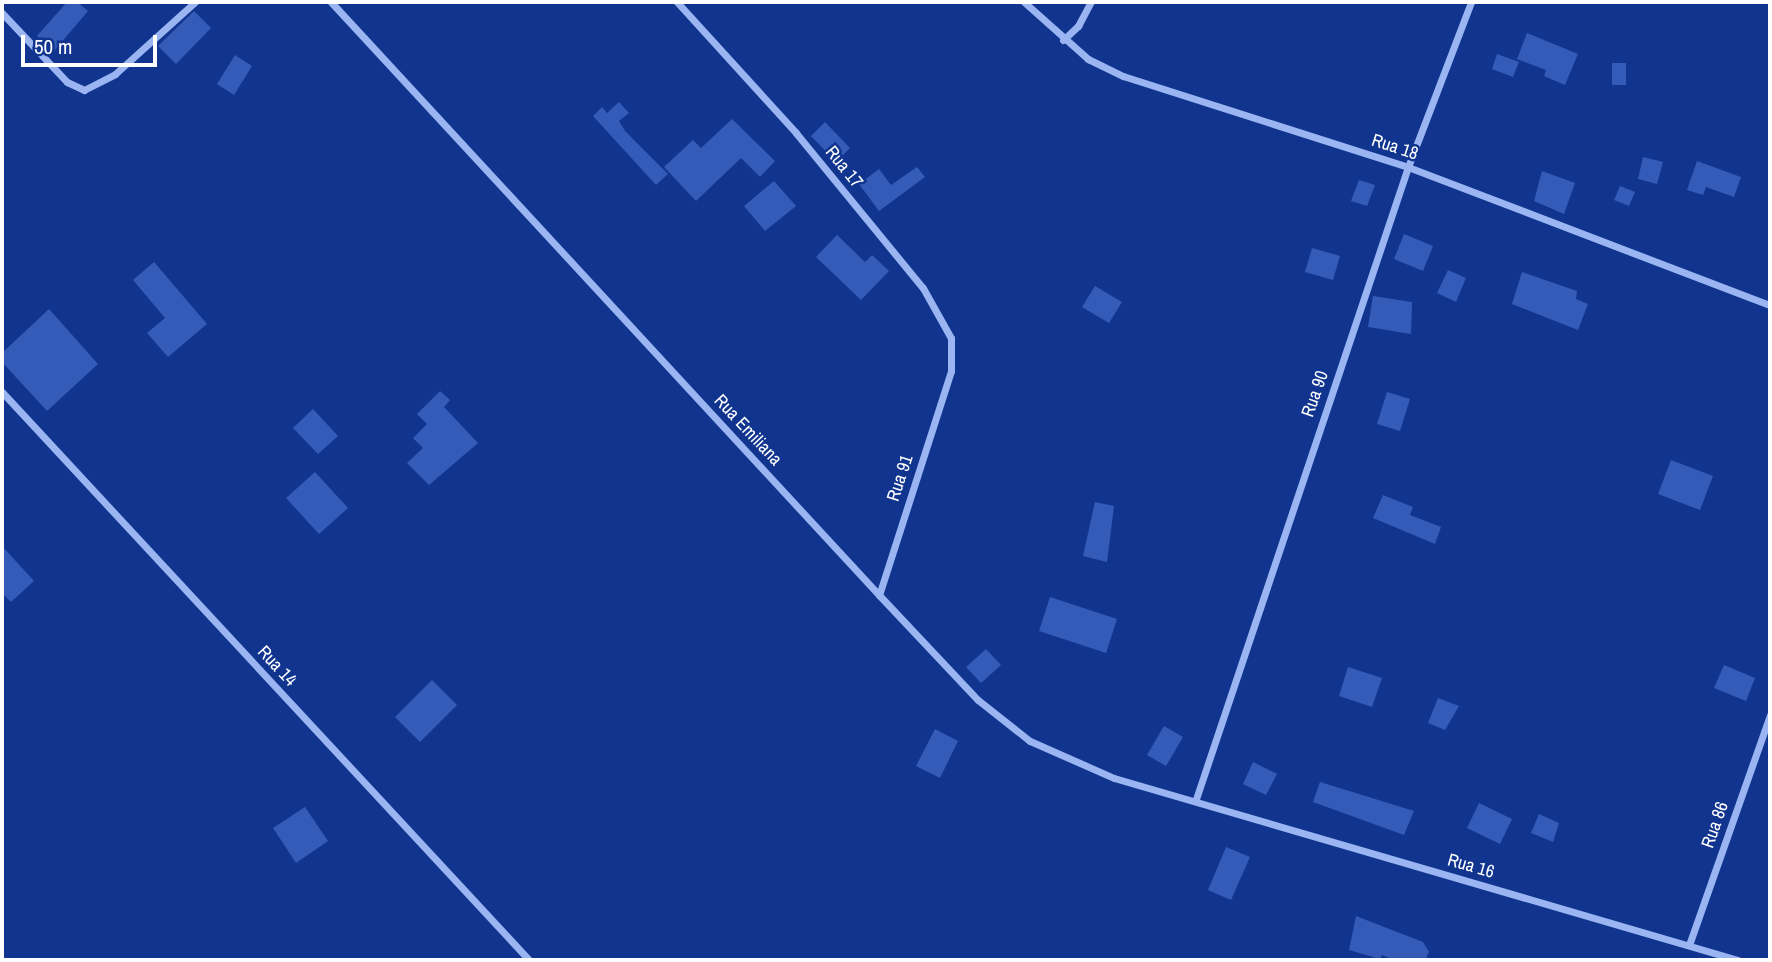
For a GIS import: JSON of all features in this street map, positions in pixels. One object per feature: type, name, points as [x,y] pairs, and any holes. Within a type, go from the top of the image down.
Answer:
[{"type":"street","points":[[2,13],[66,82],[84,90],[99,86],[195,2]]},
{"type":"street","name":"Rua Emiliana","points":[[331,2],[978,700],[1030,741],[1114,778],[1196,799]]},
{"type":"street","name":"Rua 17","points":[[677,2],[796,133],[923,288],[951,338],[951,371]]},
{"type":"street","name":"Rua 18","points":[[1024,2],[1088,60],[1123,76],[1408,167],[1770,305]]},
{"type":"street","points":[[1063,40],[1077,26],[1091,2]]},
{"type":"street","name":"Rua 90","points":[[1196,799],[1408,167],[1471,2]]},
{"type":"street","name":"Rua 91","points":[[879,595],[951,371]]},
{"type":"street","name":"Rua 14","points":[[2,392],[529,960]]},
{"type":"street","name":"Rua 86","points":[[1689,945],[1770,715]]},
{"type":"street","name":"Rua 16","points":[[1196,799],[1738,960]]},
{"type":"building","points":[[67,2],[77,2],[88,11],[54,51],[37,36]]},
{"type":"building","points":[[194,11],[211,28],[176,64],[158,46]]},
{"type":"building","points":[[1527,33],[1578,54],[1565,85],[1544,76],[1546,70],[1517,59]]},
{"type":"building","points":[[1497,54],[1519,62],[1513,77],[1492,69]]},
{"type":"building","points":[[235,55],[252,66],[234,95],[217,84]]},
{"type":"building","points":[[1612,63],[1626,63],[1626,85],[1612,85]]},
{"type":"building","points":[[619,102],[629,113],[619,121],[625,131],[668,174],[656,185],[593,116],[602,107],[607,113]]},
{"type":"building","points":[[732,119],[775,161],[760,177],[741,158],[696,201],[664,167],[693,140],[701,148]]},
{"type":"building","points":[[825,122],[850,148],[836,162],[811,136]]},
{"type":"building","points":[[1643,157],[1663,162],[1657,184],[1638,179]]},
{"type":"building","points":[[1697,161],[1741,177],[1734,197],[1706,187],[1703,195],[1687,190]]},
{"type":"building","points":[[917,167],[925,177],[879,211],[859,184],[879,169],[891,185]]},
{"type":"building","points":[[1542,171],[1575,183],[1564,214],[1534,201]]},
{"type":"building","points":[[1359,180],[1375,185],[1367,206],[1351,201]]},
{"type":"building","points":[[774,181],[796,206],[765,231],[744,206]]},
{"type":"building","points":[[1620,186],[1635,192],[1629,206],[1614,200]]},
{"type":"building","points":[[1404,234],[1433,246],[1423,271],[1394,259]]},
{"type":"building","points":[[837,235],[865,262],[872,255],[889,271],[861,300],[816,257]]},
{"type":"building","points":[[1312,248],[1340,256],[1333,280],[1305,272]]},
{"type":"building","points":[[154,262],[207,324],[168,357],[147,333],[165,318],[133,280]]},
{"type":"building","points":[[1448,270],[1466,278],[1456,302],[1437,293]]},
{"type":"building","points":[[1522,272],[1577,291],[1576,299],[1588,304],[1578,330],[1512,304]]},
{"type":"building","points":[[1095,286],[1122,302],[1109,323],[1082,307]]},
{"type":"building","points":[[1373,296],[1412,302],[1411,334],[1368,327]]},
{"type":"building","points":[[49,309],[98,364],[47,411],[2,362],[2,353]]},
{"type":"building","points":[[440,391],[450,400],[444,407],[478,443],[429,485],[407,463],[423,448],[413,438],[427,424],[417,414]]},
{"type":"building","points":[[1387,392],[1410,399],[1400,431],[1377,424]]},
{"type":"building","points":[[313,409],[338,436],[318,454],[293,428]]},
{"type":"building","points":[[1671,460],[1713,476],[1700,510],[1658,494]]},
{"type":"building","points":[[315,472],[348,508],[319,534],[286,498]]},
{"type":"building","points":[[1383,495],[1413,507],[1410,515],[1441,527],[1435,544],[1373,518]]},
{"type":"building","points":[[1095,502],[1114,506],[1107,562],[1083,556]]},
{"type":"building","points":[[2,546],[34,581],[11,602],[2,593]]},
{"type":"building","points":[[1050,597],[1117,619],[1106,653],[1039,631]]},
{"type":"building","points":[[986,649],[1001,665],[981,683],[966,667]]},
{"type":"building","points":[[1724,665],[1755,678],[1746,701],[1714,688]]},
{"type":"building","points":[[1348,667],[1382,678],[1372,707],[1339,696]]},
{"type":"building","points":[[432,680],[457,705],[420,742],[395,717]]},
{"type":"building","points":[[1438,698],[1459,706],[1445,730],[1428,723]]},
{"type":"building","points":[[1164,726],[1183,737],[1166,766],[1147,755]]},
{"type":"building","points":[[935,729],[958,741],[940,778],[916,766]]},
{"type":"building","points":[[1253,762],[1277,774],[1266,795],[1243,784]]},
{"type":"building","points":[[1320,782],[1414,811],[1404,835],[1313,802]]},
{"type":"building","points":[[1479,803],[1512,819],[1500,844],[1467,828]]},
{"type":"building","points":[[305,807],[328,841],[296,863],[273,828]]},
{"type":"building","points":[[1539,814],[1559,823],[1553,842],[1531,833]]},
{"type":"building","points":[[1226,847],[1250,857],[1231,900],[1208,890]]},
{"type":"building","points":[[1356,916],[1423,942],[1429,952],[1425,960],[1395,960],[1382,955],[1380,959],[1349,950]]}]
